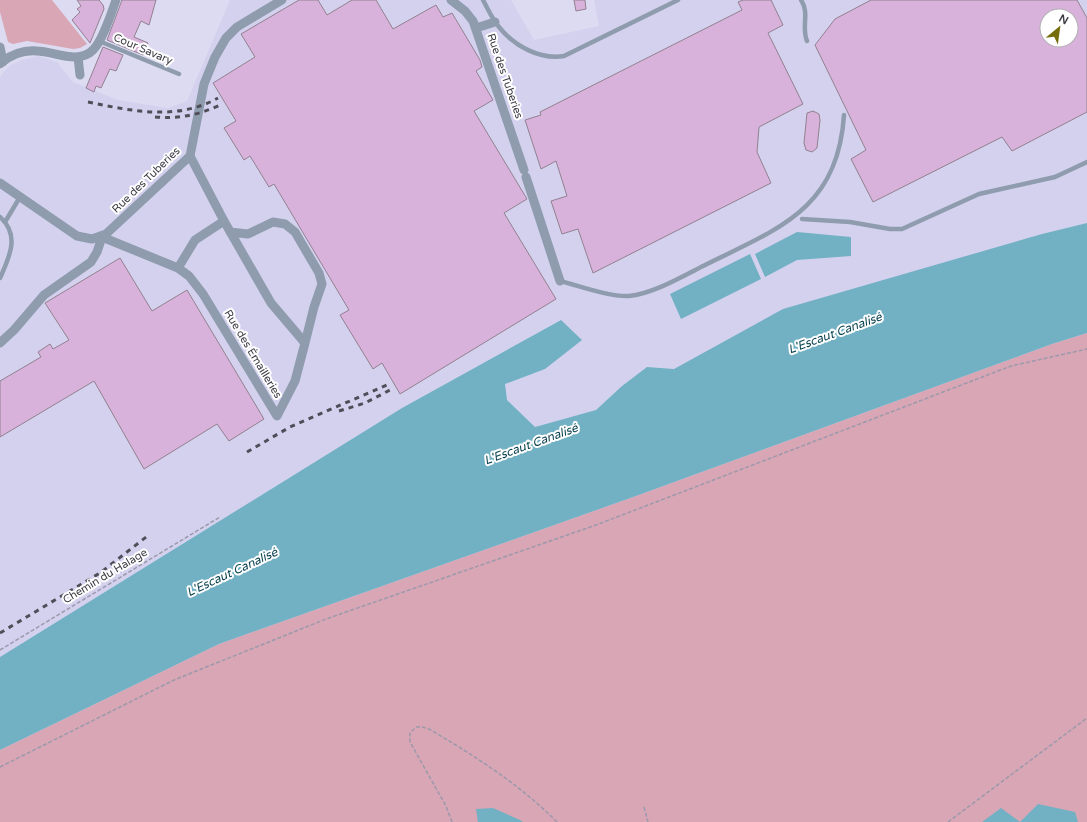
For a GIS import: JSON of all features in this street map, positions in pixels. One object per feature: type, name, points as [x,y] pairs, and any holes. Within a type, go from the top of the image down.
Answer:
[{"type":"street","name":"Rue des Tuberies","points":[[102,237],[190,156],[204,84],[220,47],[234,29],[282,0]]},
{"type":"street","name":"Rue des Tuberies","points":[[450,0],[468,14],[476,28],[560,281]]},
{"type":"street","points":[[0,47],[2,63],[19,53],[33,51],[78,57],[89,54],[99,40],[113,2]]},
{"type":"street","points":[[476,28],[495,22]]},
{"type":"street","points":[[78,57],[80,75]]},
{"type":"street","points":[[190,156],[230,232],[271,303],[305,343]]},
{"type":"street","name":"Rue des Émailleries","points":[[0,183],[77,236],[87,239],[102,237],[178,268],[189,276],[203,294],[277,416],[293,388],[305,343]]},
{"type":"street","points":[[178,268],[195,240],[224,221]]},
{"type":"street","points":[[230,232],[245,234],[273,222],[285,224],[295,232],[319,273],[322,284],[314,307],[305,343]]},
{"type":"street","points":[[0,343],[14,330],[44,295],[91,262],[97,252],[102,237]]},
{"type":"lane","points":[[483,0],[495,22],[504,33],[523,47],[546,55],[560,56],[678,0]]},
{"type":"lane","points":[[801,0],[806,11],[804,33],[807,41]]},
{"type":"lane","name":"Cour Savary","points":[[99,40],[179,74]]},
{"type":"lane","points":[[560,281],[620,295],[639,294],[690,273],[772,232],[800,213],[812,202],[824,185],[840,151],[844,116]]},
{"type":"lane","points":[[802,219],[850,222],[890,229],[902,229],[979,194],[1055,177],[1087,162]]},
{"type":"lane","points":[[5,222],[20,197]]},
{"type":"lane","points":[[0,217],[5,222],[12,234],[12,243],[0,278]]},
{"type":"path","points":[[0,767],[174,680],[318,622],[466,569],[535,547],[1011,366],[1087,349]]},
{"type":"path","name":"Chemin du Halage","points":[[0,650],[220,517]]},
{"type":"path","points":[[948,822],[1087,718]]},
{"type":"path","points":[[452,822],[446,806],[410,742],[410,733],[416,727],[429,729],[498,772],[534,800],[557,822]]},
{"type":"path","points":[[644,807],[648,822]]},
{"type":"shaded area","points":[[0,0],[52,0],[87,44],[80,48],[73,49],[27,41],[13,44],[8,42],[0,12]]},
{"type":"shaded area","points":[[230,0],[511,0],[534,40],[599,26],[594,0],[1087,0],[1087,223],[1042,234],[695,358],[674,369],[647,367],[622,386],[596,410],[535,427],[507,400],[505,384],[545,369],[560,320],[402,408],[0,657],[0,77],[9,66],[21,60],[38,56],[57,62],[73,82],[118,100],[168,108],[187,101]]},
{"type":"shaded area","points":[[1087,333],[1087,822],[0,822],[0,750],[219,644],[636,496],[1052,344]]},
{"type":"water","name":"L'Escaut Canalisé","points":[[1087,223],[1087,333],[1052,344],[636,496],[219,644],[0,750],[0,657],[402,408],[561,320],[582,340],[545,369],[505,384],[507,400],[535,427],[596,410],[622,386],[647,367],[674,369],[783,309],[1042,234]]},
{"type":"water","points":[[797,232],[851,237],[851,256],[797,260],[765,277],[755,254]]},
{"type":"water","points":[[750,254],[761,279],[681,319],[670,294]]},
{"type":"water","points":[[1038,804],[1075,812],[1078,822],[1020,822]]},
{"type":"water","points":[[493,808],[523,822],[478,822],[476,809]]},
{"type":"water","points":[[1001,808],[1020,822],[982,822]]},
{"type":"building","points":[[77,0],[99,0],[103,5],[104,9],[90,43],[72,20],[80,12],[77,9],[81,6]]},
{"type":"building","points":[[122,0],[156,0],[149,25],[141,21],[134,37],[148,43],[143,55],[107,40]]},
{"type":"building","points":[[299,0],[318,0],[327,15],[352,0],[376,0],[393,29],[436,5],[443,17],[452,13],[480,60],[482,67],[476,71],[493,100],[474,111],[527,199],[504,213],[556,299],[400,394],[382,363],[373,369],[340,315],[349,310],[274,184],[269,187],[250,156],[244,160],[224,128],[236,121],[213,83],[255,57],[241,34]]},
{"type":"building","points":[[574,0],[585,0],[586,9],[576,11]]},
{"type":"building","points":[[743,0],[771,0],[783,25],[768,33],[803,104],[759,127],[757,152],[771,183],[593,273],[578,229],[562,234],[551,201],[567,196],[556,161],[541,169],[525,120],[541,115],[540,112],[742,10],[738,2]]},
{"type":"building","points":[[871,0],[1077,0],[1087,18],[1087,112],[1012,151],[1002,137],[873,202],[851,159],[866,150],[815,45],[835,19]]},
{"type":"building","points":[[103,47],[123,55],[116,71],[110,69],[101,88],[96,86],[94,92],[86,88]]},
{"type":"building","points":[[813,111],[819,114],[820,120],[817,148],[812,152],[806,150],[804,143],[807,113]]},
{"type":"building","points":[[120,258],[152,311],[187,290],[264,419],[229,441],[217,424],[144,469],[94,381],[0,437],[0,381],[41,357],[38,352],[50,344],[53,349],[69,340],[45,303]]},
{"type":"railway","points":[[88,102],[138,111],[170,112],[187,110],[218,98]]},
{"type":"railway","points":[[155,117],[188,116],[220,105]]},
{"type":"railway","points":[[247,452],[290,427],[389,384]]},
{"type":"railway","points":[[339,411],[365,403],[392,389]]},
{"type":"railway","points":[[0,633],[100,573],[150,534]]}]
